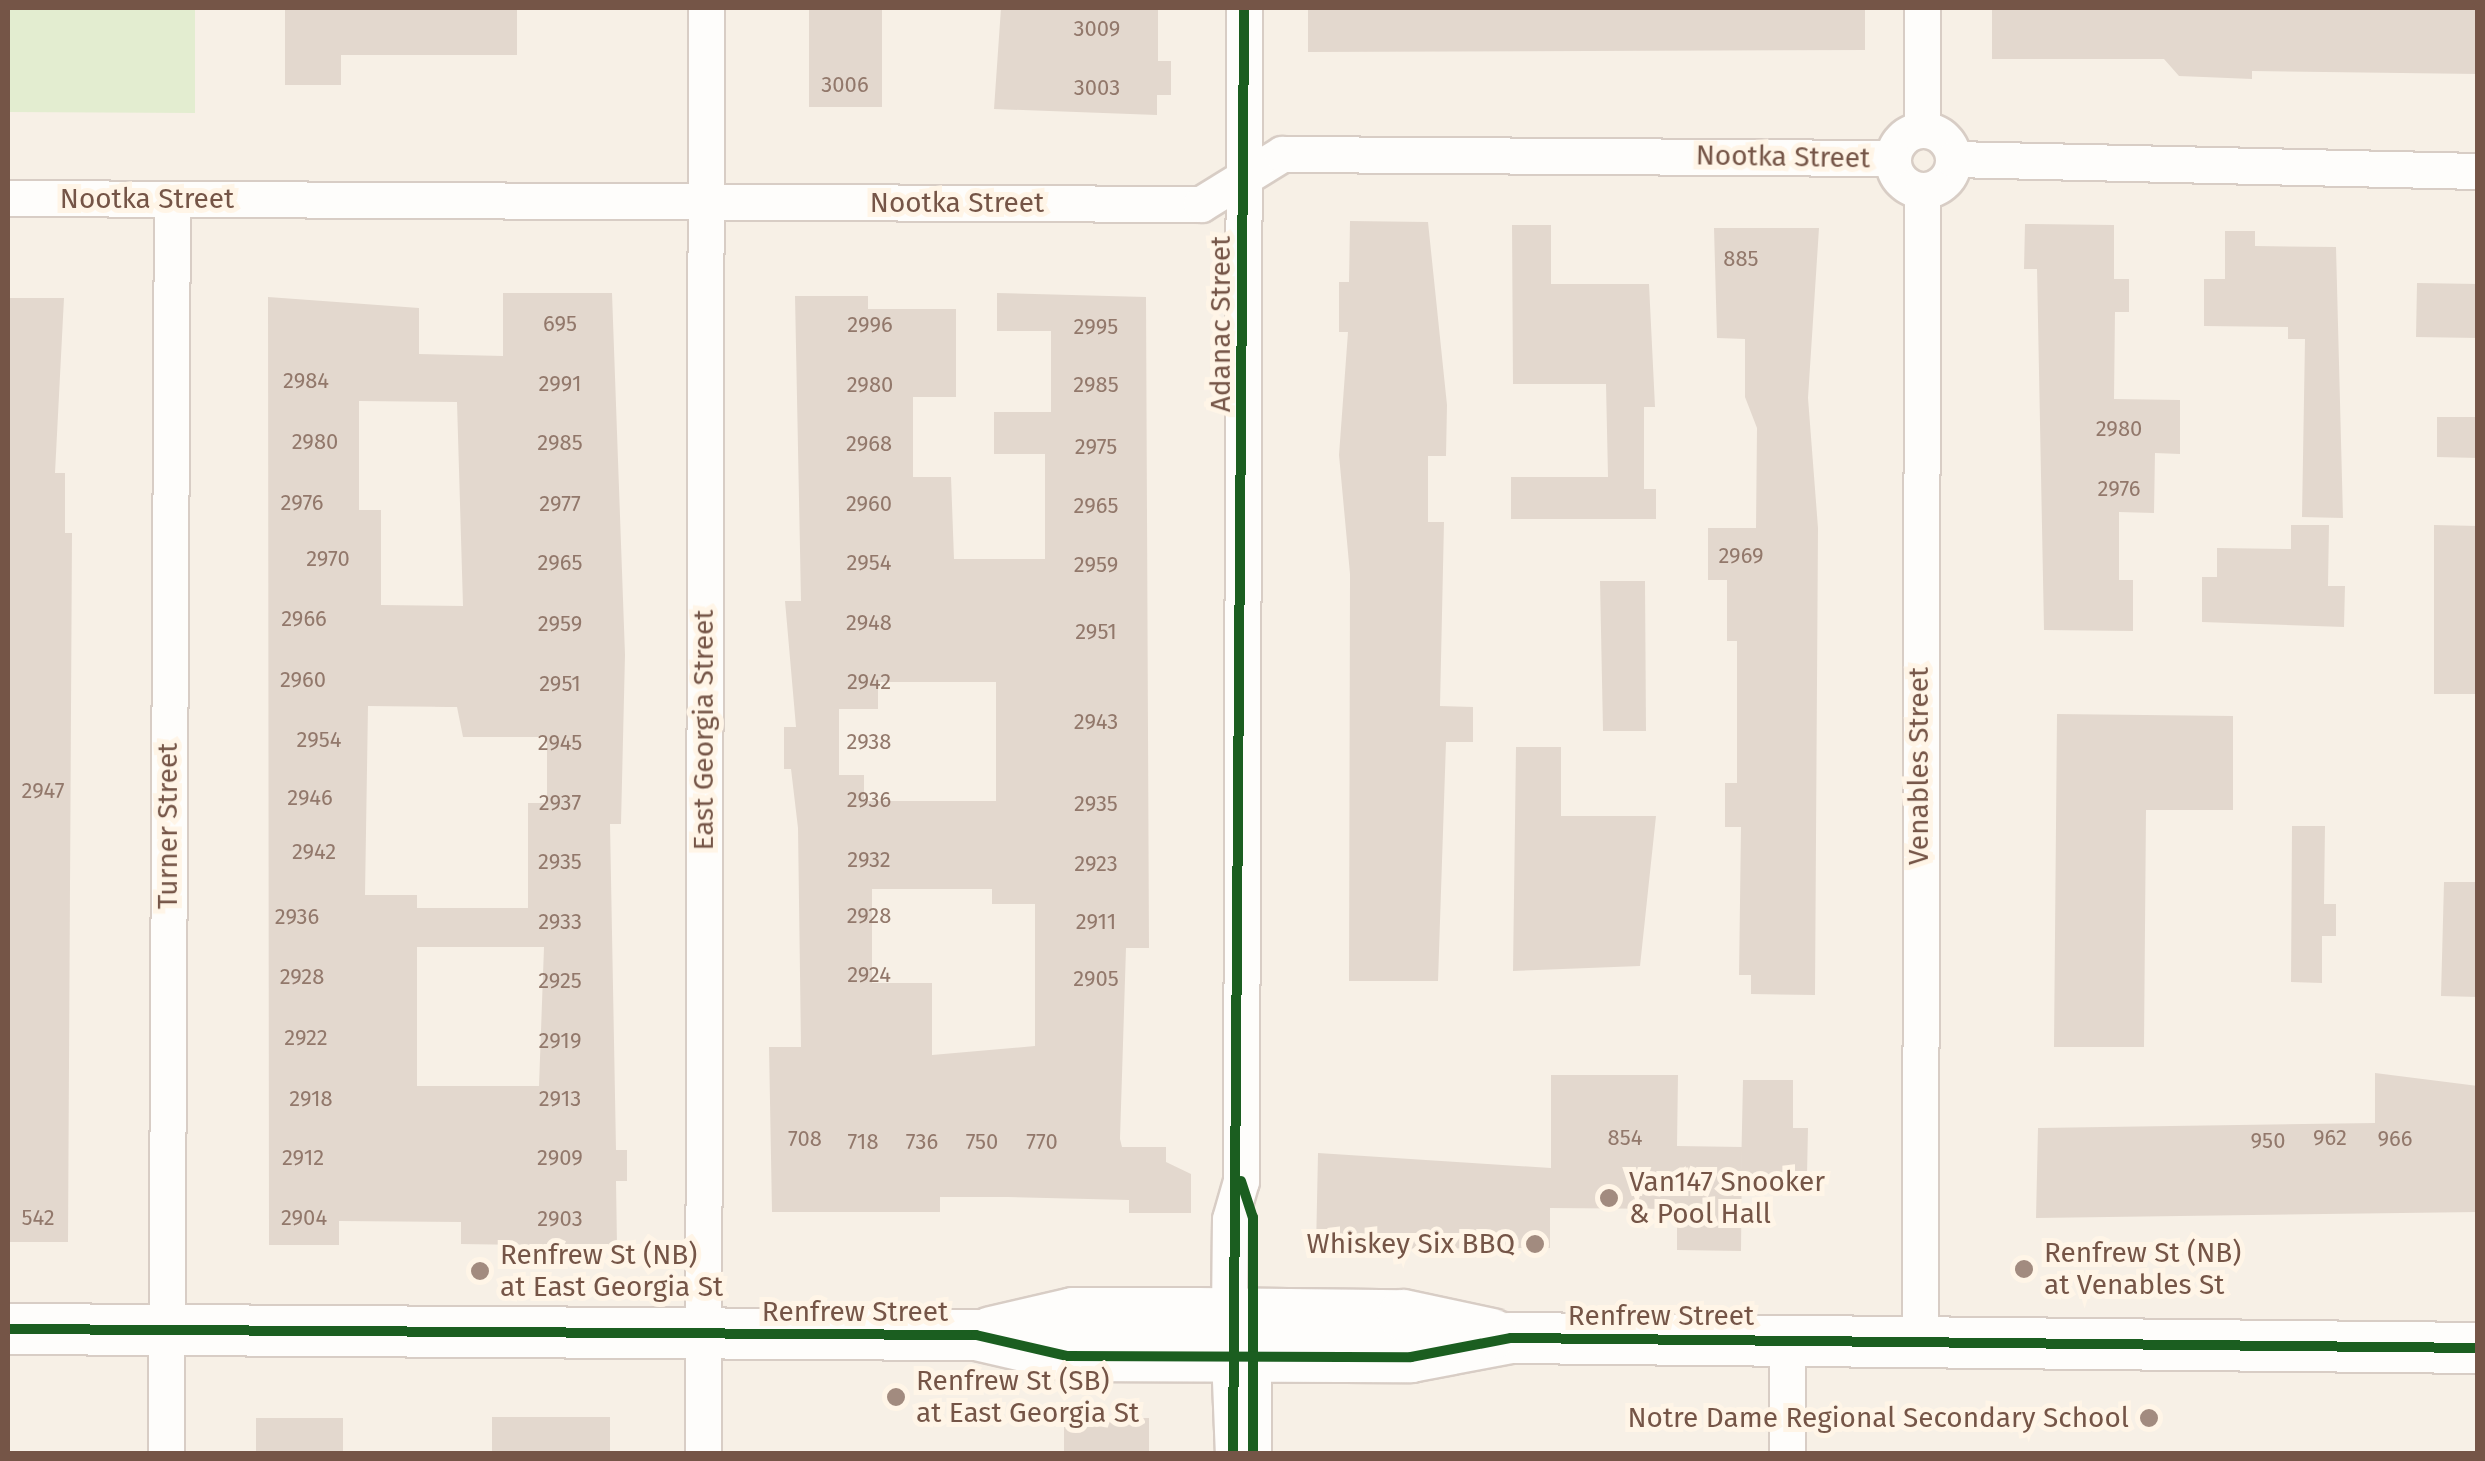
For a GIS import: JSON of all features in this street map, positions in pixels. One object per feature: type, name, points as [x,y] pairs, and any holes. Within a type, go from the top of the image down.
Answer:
[{"type":"street","name":"East Georgia Street","points":[[703,1454],[706,8]]},
{"type":"street","name":"Adanac Street","points":[[1233,1454],[1253,1217],[1241,1181],[1244,8]]},
{"type":"street","points":[[1922,8],[1922,130]]},
{"type":"street","points":[[1922,130],[1940,135],[1953,159],[1940,184],[1922,190],[1898,176],[1893,158],[1905,135],[1922,130]]},
{"type":"street","name":"Nootka Street","points":[[8,198],[1201,204],[1282,154],[1893,158]]},
{"type":"street","points":[[1953,159],[2478,171]]},
{"type":"street","name":"Venables Street","points":[[1920,1342],[1922,190]]},
{"type":"street","name":"Turner Street","points":[[166,1454],[172,199]]},
{"type":"street","name":"Renfrew Street","points":[[8,1329],[976,1335],[1068,1356],[1403,1315],[1512,1338],[2478,1348]]},
{"type":"street","name":"Adanac Street","points":[[1241,1335],[1253,1454]]},
{"type":"street","points":[[1787,1454],[1788,1340]]},
{"type":"green space","points":[[8,8],[195,8],[195,113],[8,112]]},
{"type":"building","points":[[285,8],[517,8],[517,55],[341,55],[341,85],[285,85]]},
{"type":"building","points":[[809,8],[882,8],[882,107],[809,107]]},
{"type":"building","points":[[1001,8],[1158,8],[1158,61],[1171,61],[1171,95],[1157,95],[1157,115],[994,109]]},
{"type":"building","points":[[1308,8],[1865,8],[1865,50],[1308,52]]},
{"type":"building","points":[[1992,8],[2478,8],[2478,74],[2252,71],[2252,79],[2179,76],[2164,59],[1992,59]]},
{"type":"building","points":[[1350,221],[1428,222],[1447,405],[1446,456],[1428,456],[1428,522],[1444,522],[1440,706],[1473,707],[1473,742],[1446,742],[1438,981],[1349,981],[1350,574],[1339,455],[1348,332],[1339,332],[1339,282],[1349,282]]},
{"type":"building","points":[[2025,224],[2114,225],[2114,279],[2129,279],[2129,312],[2115,312],[2114,399],[2180,400],[2180,454],[2155,453],[2154,513],[2119,512],[2119,580],[2133,580],[2133,631],[2044,630],[2037,269],[2024,269]]},
{"type":"building","points":[[1512,225],[1551,225],[1551,284],[1649,284],[1655,407],[1644,407],[1644,489],[1656,489],[1656,519],[1511,519],[1511,477],[1608,477],[1606,384],[1513,384]]},
{"type":"building","points":[[1714,228],[1819,228],[1808,398],[1818,528],[1815,995],[1751,994],[1751,975],[1739,975],[1741,827],[1725,827],[1725,783],[1737,783],[1737,641],[1727,641],[1727,580],[1708,580],[1708,528],[1756,528],[1757,428],[1745,397],[1745,339],[1717,338]]},
{"type":"building","points":[[2225,231],[2255,231],[2255,246],[2336,247],[2343,518],[2302,517],[2305,339],[2288,339],[2288,327],[2204,326],[2204,279],[2225,279]]},
{"type":"building","points":[[2417,283],[2478,284],[2478,338],[2416,337]]},
{"type":"building","points":[[503,293],[612,293],[625,655],[621,824],[610,824],[616,1150],[627,1150],[627,1181],[616,1181],[617,1246],[461,1244],[461,1222],[339,1221],[339,1245],[269,1245],[268,297],[419,308],[419,354],[503,356]],"holes":[[[359,401],[457,402],[463,606],[381,605],[381,510],[359,510]],[[368,706],[457,707],[463,737],[547,737],[547,803],[528,803],[528,908],[417,908],[417,895],[365,895]],[[417,947],[544,947],[539,1086],[417,1086]]]},
{"type":"building","points":[[997,293],[1146,297],[1149,948],[1126,948],[1120,1139],[1122,1147],[1166,1147],[1166,1162],[1191,1174],[1191,1213],[1129,1213],[1129,1200],[1008,1197],[940,1197],[940,1212],[772,1212],[769,1047],[801,1047],[798,828],[791,769],[784,769],[784,727],[796,727],[785,601],[801,601],[795,296],[868,296],[868,309],[956,309],[956,397],[913,397],[913,477],[951,477],[954,559],[1045,559],[1045,454],[994,454],[994,412],[1051,412],[1051,331],[997,331]],"holes":[[[878,682],[996,682],[996,801],[864,801],[864,775],[839,775],[839,709],[878,709]],[[872,889],[992,889],[992,904],[1035,904],[1035,1046],[932,1055],[932,983],[872,983]]]},
{"type":"building","points":[[8,298],[64,298],[55,473],[65,473],[65,533],[72,533],[68,1242],[8,1242]]},
{"type":"building","points":[[2437,417],[2478,417],[2478,458],[2437,457]]},
{"type":"building","points":[[2291,525],[2329,525],[2328,586],[2345,586],[2344,627],[2202,622],[2202,577],[2217,577],[2217,548],[2291,549]]},
{"type":"building","points":[[2434,525],[2478,526],[2478,694],[2434,694]]},
{"type":"building","points":[[1600,581],[1645,581],[1646,731],[1603,731]]},
{"type":"building","points":[[2057,714],[2233,716],[2233,810],[2146,810],[2144,1047],[2054,1047]]},
{"type":"building","points":[[1516,747],[1561,747],[1561,816],[1656,816],[1640,966],[1513,971]]},
{"type":"building","points":[[2292,826],[2325,826],[2324,904],[2336,904],[2336,936],[2322,936],[2322,983],[2291,982]]},
{"type":"building","points":[[2444,882],[2478,882],[2478,997],[2441,996]]},
{"type":"building","points":[[2375,1073],[2478,1086],[2478,1212],[2036,1218],[2038,1128],[2375,1123]]},
{"type":"building","points":[[1551,1075],[1678,1075],[1677,1146],[1742,1147],[1741,1251],[1677,1250],[1677,1209],[1550,1208],[1550,1248],[1316,1249],[1318,1153],[1551,1168]]},
{"type":"building","points":[[1743,1080],[1793,1080],[1793,1128],[1808,1128],[1807,1175],[1741,1175]]},
{"type":"building","points":[[492,1417],[610,1417],[610,1454],[492,1454]]},
{"type":"building","points":[[256,1418],[343,1418],[343,1454],[256,1454]]},
{"type":"building","points":[[1064,1418],[1149,1418],[1149,1454],[1064,1454]]},
{"type":"cycle path","points":[[1233,1454],[1244,8]]},
{"type":"cycle path","points":[[1241,1181],[1253,1217],[1253,1454]]},
{"type":"cycle path","points":[[8,1329],[976,1335],[1067,1356],[1411,1357],[1511,1338],[2478,1348]]},
{"type":"place","name":"Van147 Snooker & Pool Hall","points":[[1609,1198]]},
{"type":"place","name":"Whiskey Six BBQ","points":[[1535,1244]]},
{"type":"place","name":"Renfrew St (NB) at Venables St","points":[[2024,1269]]},
{"type":"place","name":"Renfrew St (NB) at East Georgia St","points":[[480,1271]]},
{"type":"place","name":"Renfrew St (SB) at East Georgia St","points":[[896,1397]]},
{"type":"place","name":"Notre Dame Regional Secondary School","points":[[2149,1418]]}]
